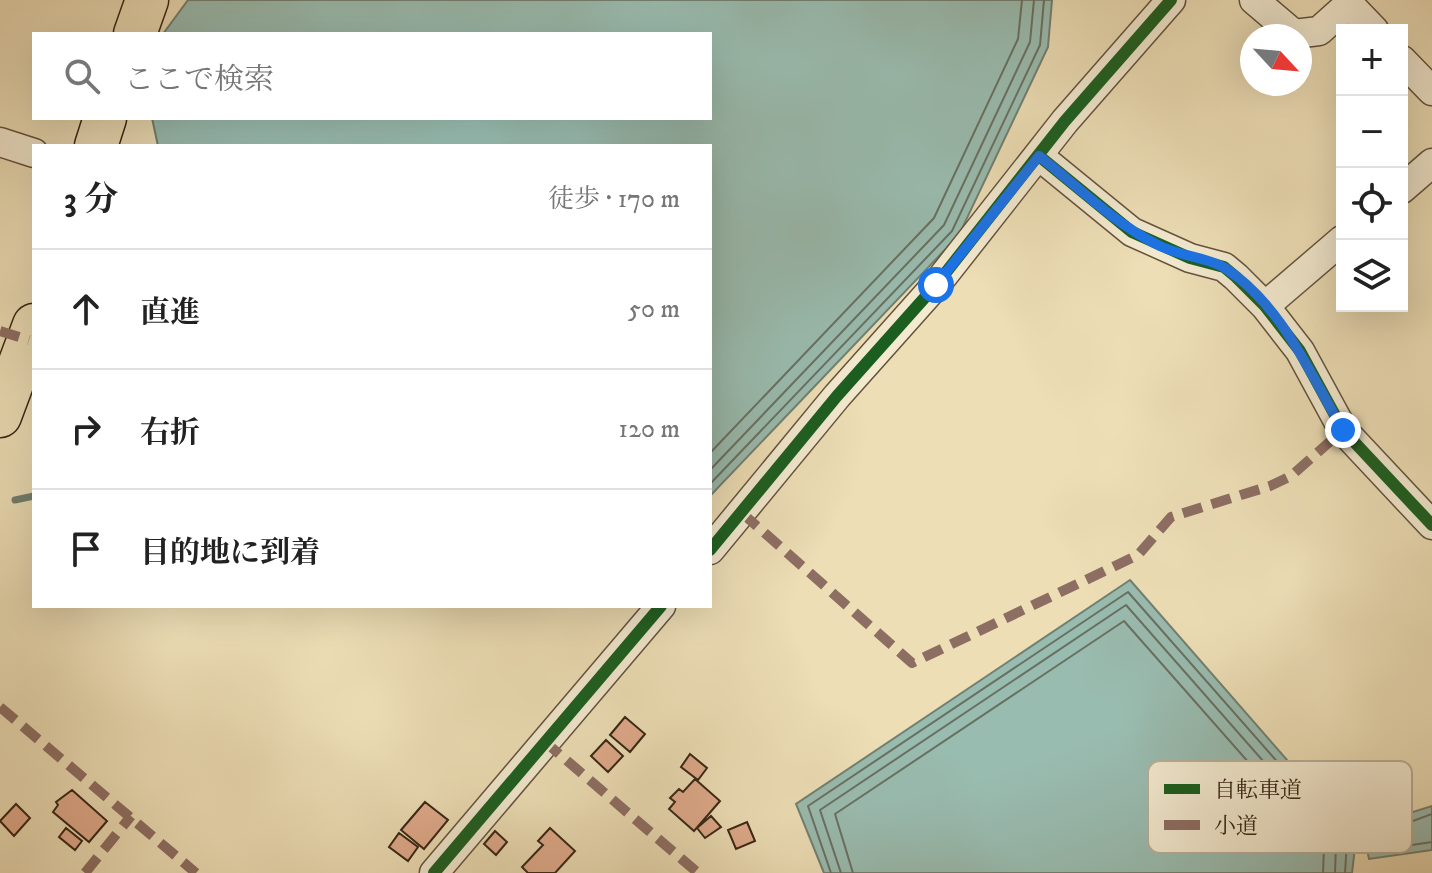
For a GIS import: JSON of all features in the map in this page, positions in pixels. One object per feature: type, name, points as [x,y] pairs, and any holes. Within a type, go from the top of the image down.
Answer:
[{"type":"main road","points":[[136,32],[147,0]]},
{"type":"main road","points":[[97,144],[104,120]]},
{"type":"main road","points":[[0,416],[32,330]]},
{"type":"street","points":[[712,548],[837,396],[936,285],[1039,156],[1171,0]]},
{"type":"street","points":[[1254,0],[1294,34],[1319,31],[1349,4],[1368,24]]},
{"type":"street","points":[[1408,66],[1432,91]]},
{"type":"street","points":[[0,142],[32,152]]},
{"type":"street","points":[[1039,156],[1132,232],[1176,253],[1224,267],[1265,306],[1300,351],[1343,430],[1432,525]]},
{"type":"street","points":[[1408,184],[1432,163]]},
{"type":"street","points":[[1265,306],[1336,245]]},
{"type":"street","points":[[434,873],[659,608]]},
{"type":"water","points":[[188,0],[1052,0],[1048,47],[959,235],[712,494],[712,144],[158,144],[152,120],[712,120],[712,32],[164,32]]},
{"type":"water","points":[[1130,580],[1288,761],[1148,761],[1148,853],[1354,853],[1352,873],[824,873],[796,804]]},
{"type":"water","points":[[1432,806],[1432,850],[1412,853],[1412,812]]},
{"type":"water","points":[[1368,853],[1411,853],[1369,859]]},
{"type":"building","points":[[625,717],[645,734],[630,752],[610,735]]},
{"type":"building","points":[[606,740],[623,756],[608,772],[591,756]]},
{"type":"building","points":[[690,754],[707,768],[698,780],[681,767]]},
{"type":"building","points":[[695,779],[720,801],[694,831],[669,809],[675,802],[670,798],[679,789],[683,792]]},
{"type":"building","points":[[72,790],[107,821],[89,842],[53,812],[58,805],[56,802]]},
{"type":"building","points":[[425,802],[448,820],[424,849],[401,830]]},
{"type":"building","points":[[16,804],[30,818],[14,836],[0,821]]},
{"type":"building","points":[[711,816],[721,827],[705,838],[697,828]]},
{"type":"building","points":[[747,822],[755,841],[736,849],[728,830]]},
{"type":"building","points":[[66,828],[82,841],[75,850],[59,837]]},
{"type":"building","points":[[550,828],[575,851],[555,873],[528,873],[522,867],[543,845],[538,841]]},
{"type":"building","points":[[495,831],[507,842],[496,855],[484,844]]},
{"type":"building","points":[[399,833],[418,847],[408,861],[389,847]]},
{"type":"waterway","points":[[15,500],[32,496]]},
{"type":"marked path","points":[[0,331],[29,340]]},
{"type":"marked path","points":[[742,513],[912,663],[1138,555],[1171,517],[1270,486],[1291,476],[1343,430]]},
{"type":"marked path","points":[[0,707],[196,873]]},
{"type":"marked path","points":[[544,741],[698,873]]},
{"type":"marked path","points":[[85,873],[131,816]]},
{"type":"cycle path","points":[[712,548],[837,396],[936,285],[1065,121],[1171,0]]},
{"type":"cycle path","points":[[1039,156],[1132,232],[1190,258],[1224,267],[1236,277],[1265,306],[1300,351],[1343,430],[1432,525]]},
{"type":"cycle path","points":[[434,873],[659,608]]},
{"type":"route","points":[[936,285],[1039,156],[1132,232],[1162,248],[1224,267],[1236,277],[1265,306],[1300,351],[1316,386],[1343,430]]}]
